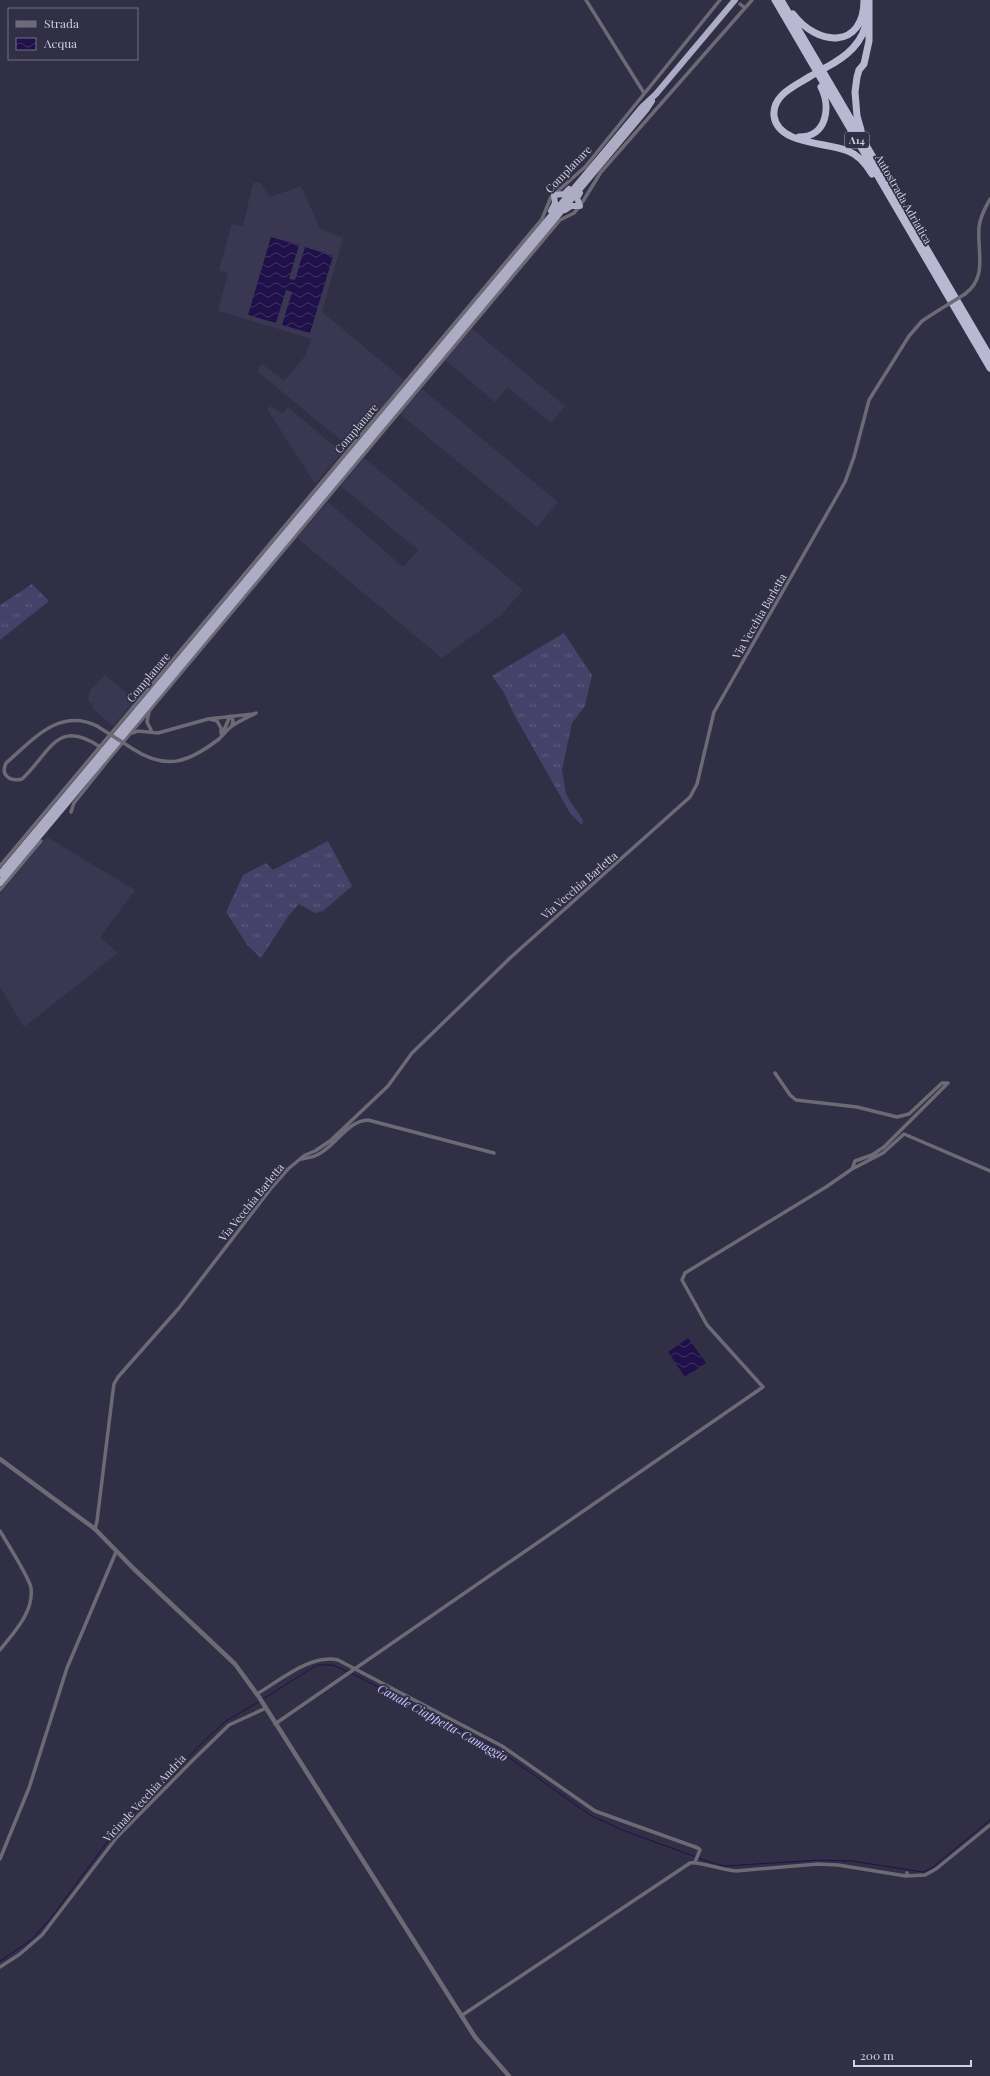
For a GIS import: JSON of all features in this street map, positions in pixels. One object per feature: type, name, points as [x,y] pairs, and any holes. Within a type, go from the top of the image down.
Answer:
[{"type":"highway","name":"A14","points":[[774,0],[787,27],[818,81],[826,103],[824,122],[814,133],[805,137],[798,137],[781,129]]},
{"type":"highway","name":"Autostrada Adriatica","points":[[774,0],[990,368]]},
{"type":"highway","name":"A14","points":[[782,0],[798,21],[808,30],[820,36],[831,38],[846,35],[855,28],[862,18],[867,1]]},
{"type":"highway","name":"Autostrada Adriatica","points":[[782,0],[990,357]]},
{"type":"highway","name":"A14","points":[[867,1],[869,41],[864,64],[858,70],[856,84],[857,116],[867,143],[896,196]]},
{"type":"highway","points":[[781,129],[774,116],[778,100],[784,93],[848,53],[858,42],[866,21],[867,1]]},
{"type":"highway","points":[[0,883],[558,216],[582,182],[642,107],[656,94],[737,2]]},
{"type":"highway","name":"A14","points":[[781,129],[791,137],[846,150],[860,159],[868,169],[939,281]]},
{"type":"highway","points":[[558,216],[571,206],[580,206],[577,198],[582,182]]},
{"type":"highway","points":[[546,221],[555,206],[554,195],[564,194],[582,182]]},
{"type":"highway","points":[[0,874],[546,221],[582,182]]},
{"type":"street","points":[[586,0],[644,93]]},
{"type":"street","name":"Complanare","points":[[0,866],[542,219],[548,203],[554,195],[571,182],[585,167],[720,0]]},
{"type":"street","name":"Complanare","points":[[71,812],[74,803],[128,736],[560,220],[574,213],[601,172],[752,0]]},
{"type":"street","points":[[737,2],[745,8]]},
{"type":"street","name":"Via Vecchia Barletta","points":[[95,1529],[114,1384],[118,1377],[179,1308],[272,1187],[299,1160],[330,1140],[388,1086],[412,1053],[510,958],[690,797],[697,784],[714,712],[845,482],[854,457],[869,400],[909,336],[922,321],[966,294],[975,285],[979,278],[979,228],[982,212],[990,199]]},
{"type":"street","points":[[149,712],[147,722],[152,732]]},
{"type":"street","points":[[100,746],[74,734],[65,735],[57,740],[22,780],[14,781],[8,779],[5,774],[4,767],[6,763],[44,731],[56,723],[66,720],[79,719],[98,726],[133,749],[154,760],[176,762],[191,758],[220,738],[232,726],[256,713],[208,719],[162,732],[138,731],[128,736]]},
{"type":"street","points":[[220,738],[224,726],[230,716]]},
{"type":"street","points":[[230,716],[233,720],[232,726]]},
{"type":"street","points":[[208,719],[217,721],[221,728],[220,738]]},
{"type":"street","points":[[139,724],[140,727],[152,732]]},
{"type":"street","points":[[0,890],[41,841]]},
{"type":"street","points":[[775,1073],[790,1095],[796,1100],[857,1107],[897,1117],[909,1114],[942,1083],[948,1083],[879,1151],[854,1161],[852,1169]]},
{"type":"street","points":[[299,1160],[318,1155],[350,1127],[363,1120],[368,1120],[494,1153]]},
{"type":"street","points":[[275,1724],[762,1387],[707,1325],[683,1278],[688,1271],[826,1187],[852,1169],[883,1153],[904,1134],[990,1171]]},
{"type":"street","points":[[0,1459],[95,1529],[116,1552],[235,1664],[258,1695],[461,2016],[475,2037],[509,2076]]},
{"type":"street","points":[[0,1531],[31,1586],[31,1600],[21,1625],[0,1650]]},
{"type":"street","points":[[0,1859],[29,1788],[67,1668],[116,1552]]},
{"type":"street","points":[[258,1695],[318,1660],[328,1658],[353,1669],[502,1746],[595,1811],[700,1850],[696,1859],[678,1869],[461,2016]]},
{"type":"street","name":"Vicinale Vecchia Andria","points":[[0,1967],[20,1954],[42,1935],[117,1837],[193,1760],[229,1725],[266,1708]]},
{"type":"street","points":[[696,1859],[725,1870],[838,1865],[906,1875],[925,1875],[936,1869],[990,1825]]},
{"type":"shaded area","points":[[253,183],[260,183],[270,197],[301,186],[320,229],[343,238],[322,312],[404,380],[349,447],[257,371],[262,364],[284,381],[305,356],[312,339],[218,311],[228,273],[219,270],[232,224],[243,226]]},
{"type":"shaded area","points":[[472,329],[565,406],[551,423],[507,387],[495,402],[445,360]]},
{"type":"shaded area","points":[[422,389],[558,502],[537,527],[400,414]]},
{"type":"shaded area","points":[[272,406],[282,414],[288,407],[342,453],[315,484],[267,409]]},
{"type":"shaded area","points":[[364,458],[523,590],[501,615],[442,658],[297,538],[328,502],[403,567],[418,550],[341,486]]},
{"type":"shaded area","points":[[105,675],[135,700],[113,726],[94,710],[92,706],[94,703],[90,703],[88,699],[90,690]]},
{"type":"shaded area","points":[[47,837],[135,890],[100,937],[118,953],[24,1027],[0,987],[0,894]]},
{"type":"green space","points":[[32,584],[49,601],[0,640],[0,605]]},
{"type":"green space","points":[[564,633],[592,675],[585,706],[572,723],[562,770],[566,795],[583,820],[582,825],[570,813],[516,718],[503,691],[492,676]]},
{"type":"green space","points":[[328,841],[352,886],[323,911],[315,913],[299,904],[289,915],[261,958],[248,946],[226,912],[243,875],[266,863],[273,870]]},
{"type":"water","points":[[271,237],[299,245],[289,279],[295,280],[305,247],[333,256],[310,333],[282,325],[292,292],[286,290],[276,323],[248,315]]},
{"type":"water","points":[[688,1338],[706,1363],[685,1377],[668,1352]]},
{"type":"waterway","name":"Canale Ciappetta-Camaggio","points":[[263,1699],[317,1665],[333,1665],[348,1672]]},
{"type":"waterway","name":"Canale Ciappetta-Camaggio","points":[[351,1673],[496,1748],[590,1815],[622,1830],[724,1866],[820,1860],[852,1861],[923,1872],[932,1868],[990,1820]]},
{"type":"waterway","name":"Canale Ciappetta-Camaggio","points":[[0,1961],[30,1941],[51,1918],[110,1838],[203,1742],[226,1721],[260,1701]]}]
